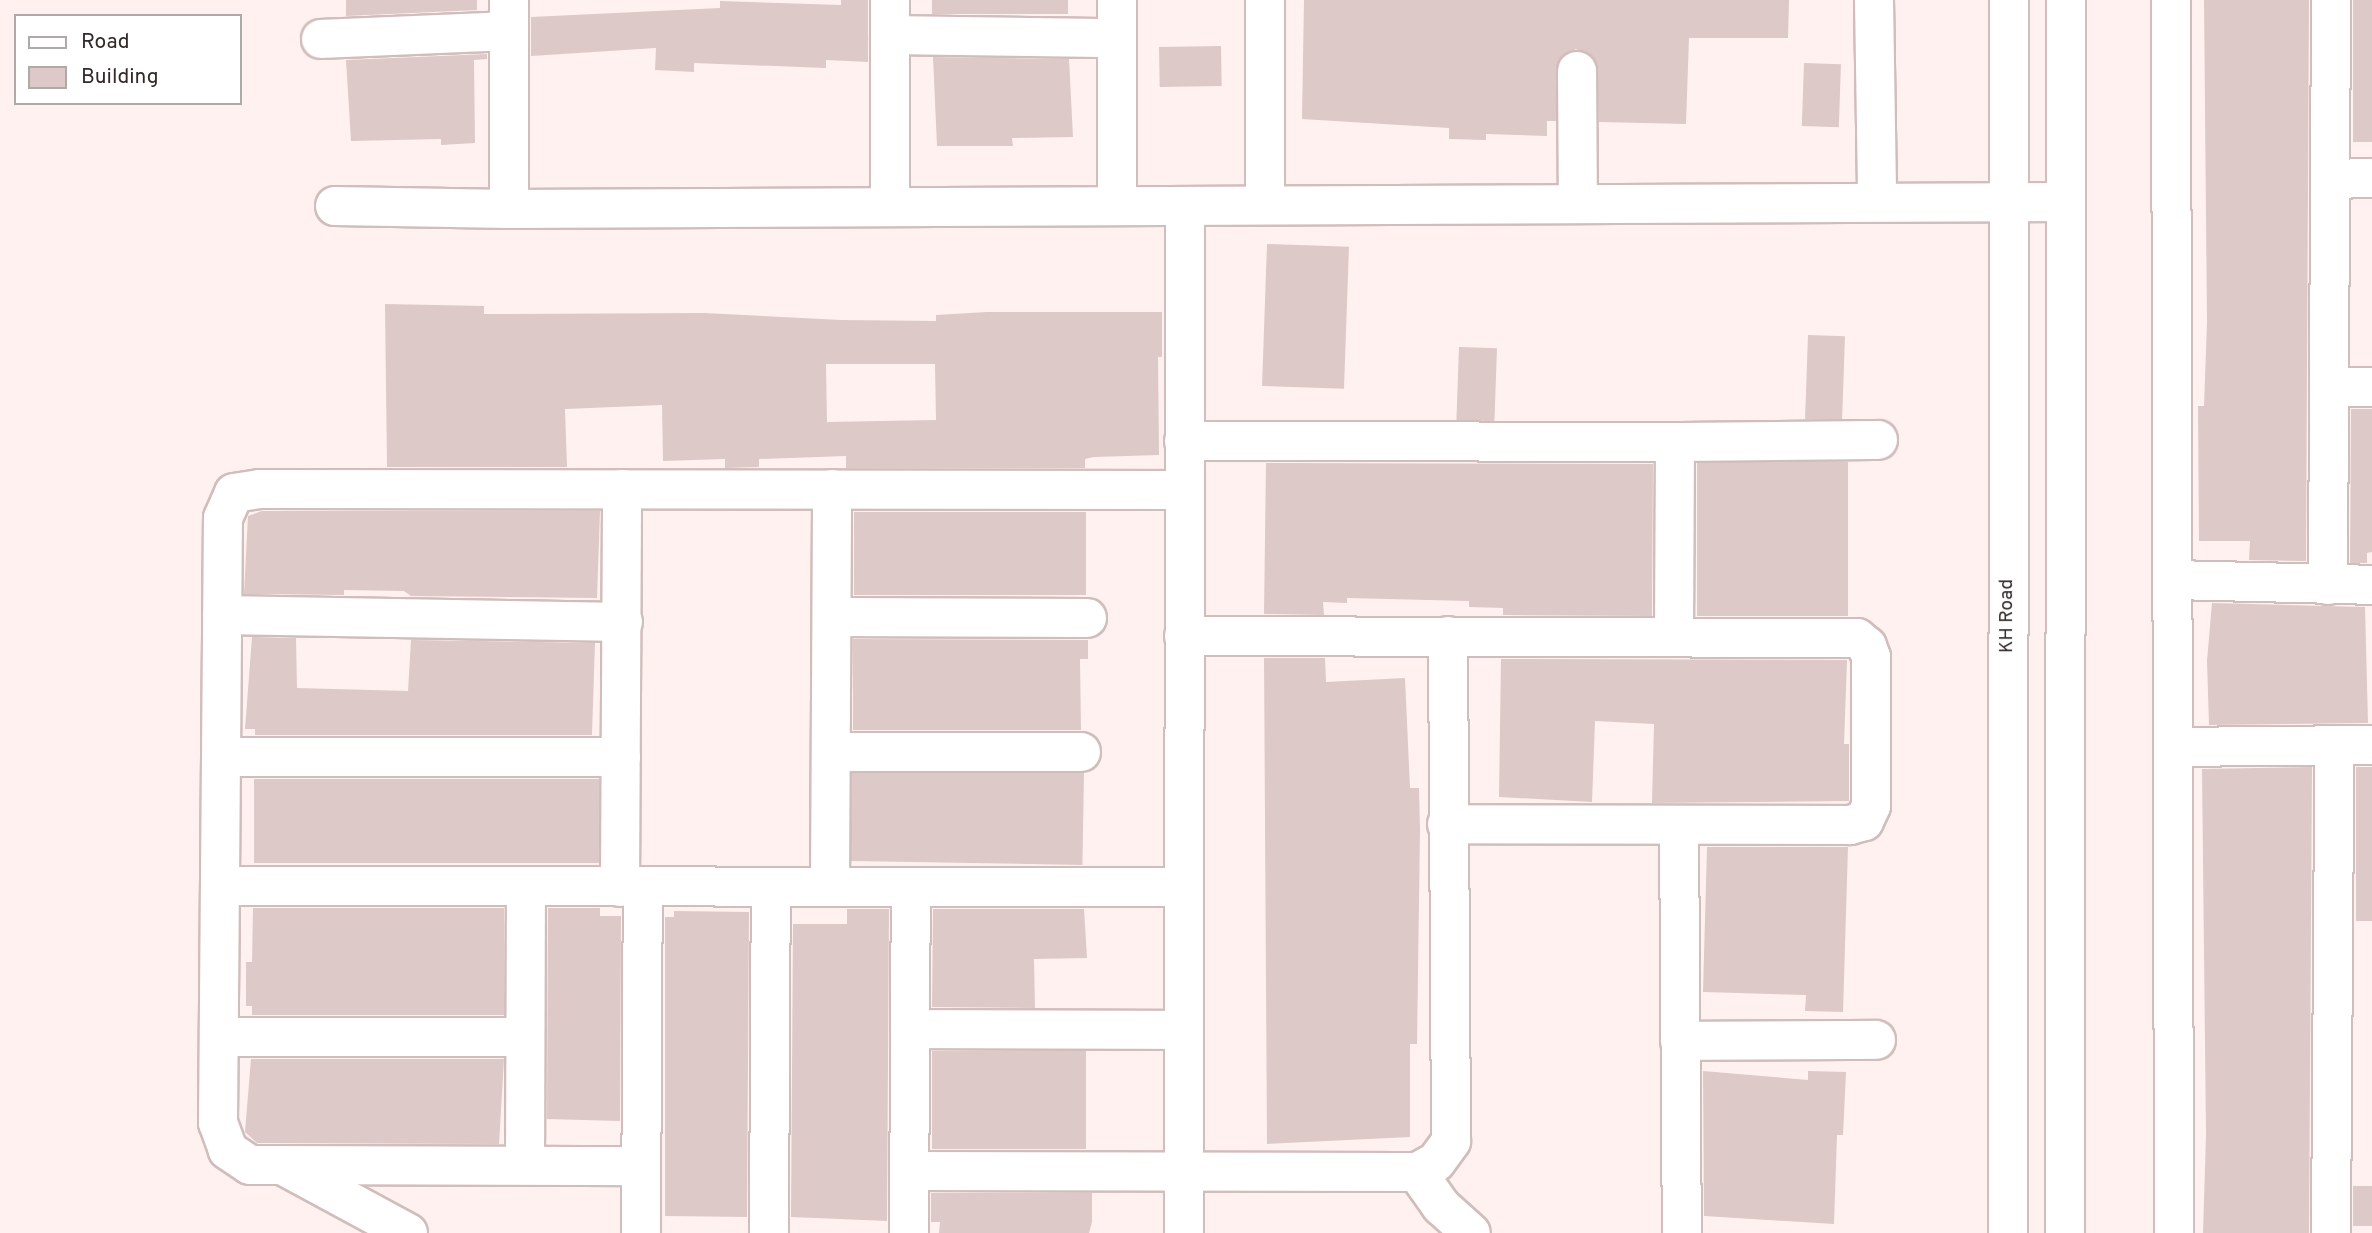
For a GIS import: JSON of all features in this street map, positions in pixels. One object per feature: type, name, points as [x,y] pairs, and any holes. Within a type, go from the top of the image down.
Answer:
[{"type":"street","points":[[1117,0],[1117,206]]},
{"type":"street","points":[[1265,0],[1265,205]]},
{"type":"street","points":[[1874,0],[1877,202]]},
{"type":"street","name":"KH Road","points":[[2008,0],[2008,1233]]},
{"type":"street","points":[[2065,1233],[2066,0]]},
{"type":"street","points":[[2171,0],[2174,1233]]},
{"type":"street","points":[[2328,585],[2330,0]]},
{"type":"street","points":[[321,39],[509,15],[509,209]]},
{"type":"street","points":[[890,207],[890,17],[1117,38]]},
{"type":"street","points":[[1577,72],[1578,204]]},
{"type":"street","points":[[2330,178],[2372,178]]},
{"type":"street","points":[[335,206],[509,209],[2066,202]]},
{"type":"street","points":[[1184,1233],[1185,206]]},
{"type":"street","points":[[2329,387],[2372,387]]},
{"type":"street","points":[[1184,442],[1878,440]]},
{"type":"street","points":[[1674,637],[1675,442]]},
{"type":"street","points":[[641,1166],[250,1165],[228,1150],[218,1123],[223,886],[222,615],[223,518],[234,493],[260,489],[1184,490]]},
{"type":"street","points":[[622,489],[621,757],[632,886],[641,1233]]},
{"type":"street","points":[[830,886],[832,489]]},
{"type":"street","points":[[2172,580],[2372,585]]},
{"type":"street","points":[[222,615],[623,622]]},
{"type":"street","points":[[832,617],[1087,618]]},
{"type":"street","points":[[1184,636],[1857,638],[1871,657],[1871,806],[1864,821],[1850,825],[1447,824]]},
{"type":"street","points":[[910,1171],[1417,1172],[1436,1162],[1451,1141],[1447,824],[1448,636]]},
{"type":"street","points":[[2331,1233],[2334,745]]},
{"type":"street","points":[[2173,747],[2372,745]]},
{"type":"street","points":[[831,752],[1081,752]]},
{"type":"street","points":[[222,757],[621,757]]},
{"type":"street","points":[[1679,825],[1682,1233]]},
{"type":"street","points":[[223,886],[1184,887]]},
{"type":"street","points":[[525,1166],[526,886]]},
{"type":"street","points":[[769,1233],[771,887]]},
{"type":"street","points":[[909,1233],[911,887]]},
{"type":"street","points":[[910,1030],[1184,1030]]},
{"type":"street","points":[[219,1037],[526,1037]]},
{"type":"street","points":[[1681,1041],[1876,1040]]},
{"type":"street","points":[[282,1165],[408,1233]]},
{"type":"street","points":[[1417,1172],[1441,1206],[1471,1233]]},
{"type":"building","points":[[346,0],[477,0],[477,10],[346,16]]},
{"type":"building","points":[[841,0],[868,0],[868,62],[826,60],[826,68],[694,63],[694,72],[655,70],[656,48],[531,56],[531,17],[720,8],[720,1],[841,5]]},
{"type":"building","points":[[932,0],[1068,0],[1068,14],[932,14]]},
{"type":"building","points":[[1304,0],[1789,0],[1788,38],[1689,38],[1686,124],[1599,122],[1596,61],[1576,49],[1558,61],[1556,121],[1547,121],[1547,136],[1486,134],[1486,140],[1449,139],[1449,128],[1302,119]]},
{"type":"building","points":[[2204,0],[2309,0],[2306,561],[2249,560],[2250,541],[2199,541],[2198,406],[2204,406],[2207,322]]},
{"type":"building","points":[[2353,0],[2372,0],[2372,142],[2353,142]]},
{"type":"building","points":[[1221,46],[1222,86],[1160,87],[1159,47]]},
{"type":"building","points":[[487,54],[487,59],[474,60],[475,143],[441,145],[441,139],[351,141],[346,60]]},
{"type":"building","points":[[933,57],[1069,59],[1073,137],[1012,138],[1013,146],[937,146]]},
{"type":"building","points":[[1804,63],[1841,64],[1839,127],[1802,126]]},
{"type":"building","points":[[1267,244],[1349,247],[1344,389],[1262,386]]},
{"type":"building","points":[[385,304],[484,306],[484,314],[704,313],[841,320],[936,321],[936,315],[987,312],[1162,312],[1162,357],[1158,357],[1159,455],[1094,457],[1085,459],[1085,468],[846,468],[846,456],[759,459],[759,467],[725,468],[725,459],[663,461],[662,405],[565,409],[567,467],[387,467]],"holes":[[[826,364],[935,364],[936,420],[827,422]]]},
{"type":"building","points":[[1808,335],[1845,336],[1842,420],[1805,419]]},
{"type":"building","points":[[1459,347],[1497,348],[1494,421],[1456,420]]},
{"type":"building","points":[[2351,409],[2372,409],[2372,552],[2367,553],[2367,563],[2350,563]]},
{"type":"building","points":[[1697,462],[1848,462],[1848,616],[1697,616]]},
{"type":"building","points":[[1266,463],[1653,464],[1652,616],[1503,615],[1503,608],[1469,607],[1469,601],[1347,598],[1347,603],[1323,602],[1324,615],[1264,614]]},
{"type":"building","points":[[262,511],[600,511],[597,598],[411,596],[404,591],[344,590],[344,595],[244,594],[248,516]]},
{"type":"building","points":[[854,512],[1086,512],[1086,595],[854,595]]},
{"type":"building","points":[[2212,603],[2365,607],[2368,723],[2209,725],[2207,661]]},
{"type":"building","points":[[252,637],[296,638],[297,688],[408,691],[411,640],[595,643],[592,735],[255,735],[255,729],[245,729]]},
{"type":"building","points":[[853,639],[1088,640],[1088,659],[1080,659],[1081,730],[853,730]]},
{"type":"building","points":[[1264,658],[1325,658],[1326,682],[1405,678],[1410,788],[1419,788],[1420,830],[1417,1044],[1410,1044],[1410,1137],[1267,1144]]},
{"type":"building","points":[[1501,659],[1847,660],[1844,744],[1849,744],[1849,801],[1652,803],[1654,724],[1595,721],[1592,802],[1499,797]]},
{"type":"building","points":[[2312,767],[2309,1233],[2203,1233],[2206,1135],[2202,769]]},
{"type":"building","points":[[2356,767],[2372,767],[2372,921],[2356,921]]},
{"type":"building","points":[[852,769],[1084,773],[1082,865],[850,861]]},
{"type":"building","points":[[254,779],[599,779],[599,863],[254,863]]},
{"type":"building","points":[[1707,847],[1848,847],[1843,1012],[1805,1011],[1806,995],[1703,992]]},
{"type":"building","points":[[253,908],[504,908],[504,1015],[252,1015],[252,1006],[246,1006],[246,962],[252,962]]},
{"type":"building","points":[[548,908],[600,908],[600,916],[621,916],[620,1121],[547,1119]]},
{"type":"building","points":[[847,909],[889,909],[887,1221],[791,1217],[793,924],[847,924]]},
{"type":"building","points":[[933,909],[1084,909],[1087,958],[1034,959],[1035,1008],[932,1007]]},
{"type":"building","points":[[674,911],[749,912],[747,1217],[665,1216],[665,917],[674,917]]},
{"type":"building","points":[[932,1051],[1086,1051],[1086,1149],[932,1149]]},
{"type":"building","points":[[251,1059],[504,1059],[499,1144],[257,1143],[245,1132]]},
{"type":"building","points":[[1703,1071],[1808,1080],[1808,1071],[1846,1072],[1843,1135],[1837,1135],[1834,1224],[1704,1216]]},
{"type":"building","points":[[2353,1186],[2372,1186],[2372,1226],[2353,1226]]},
{"type":"building","points":[[931,1193],[1092,1193],[1092,1222],[1089,1233],[939,1233],[940,1222],[931,1222]]}]
